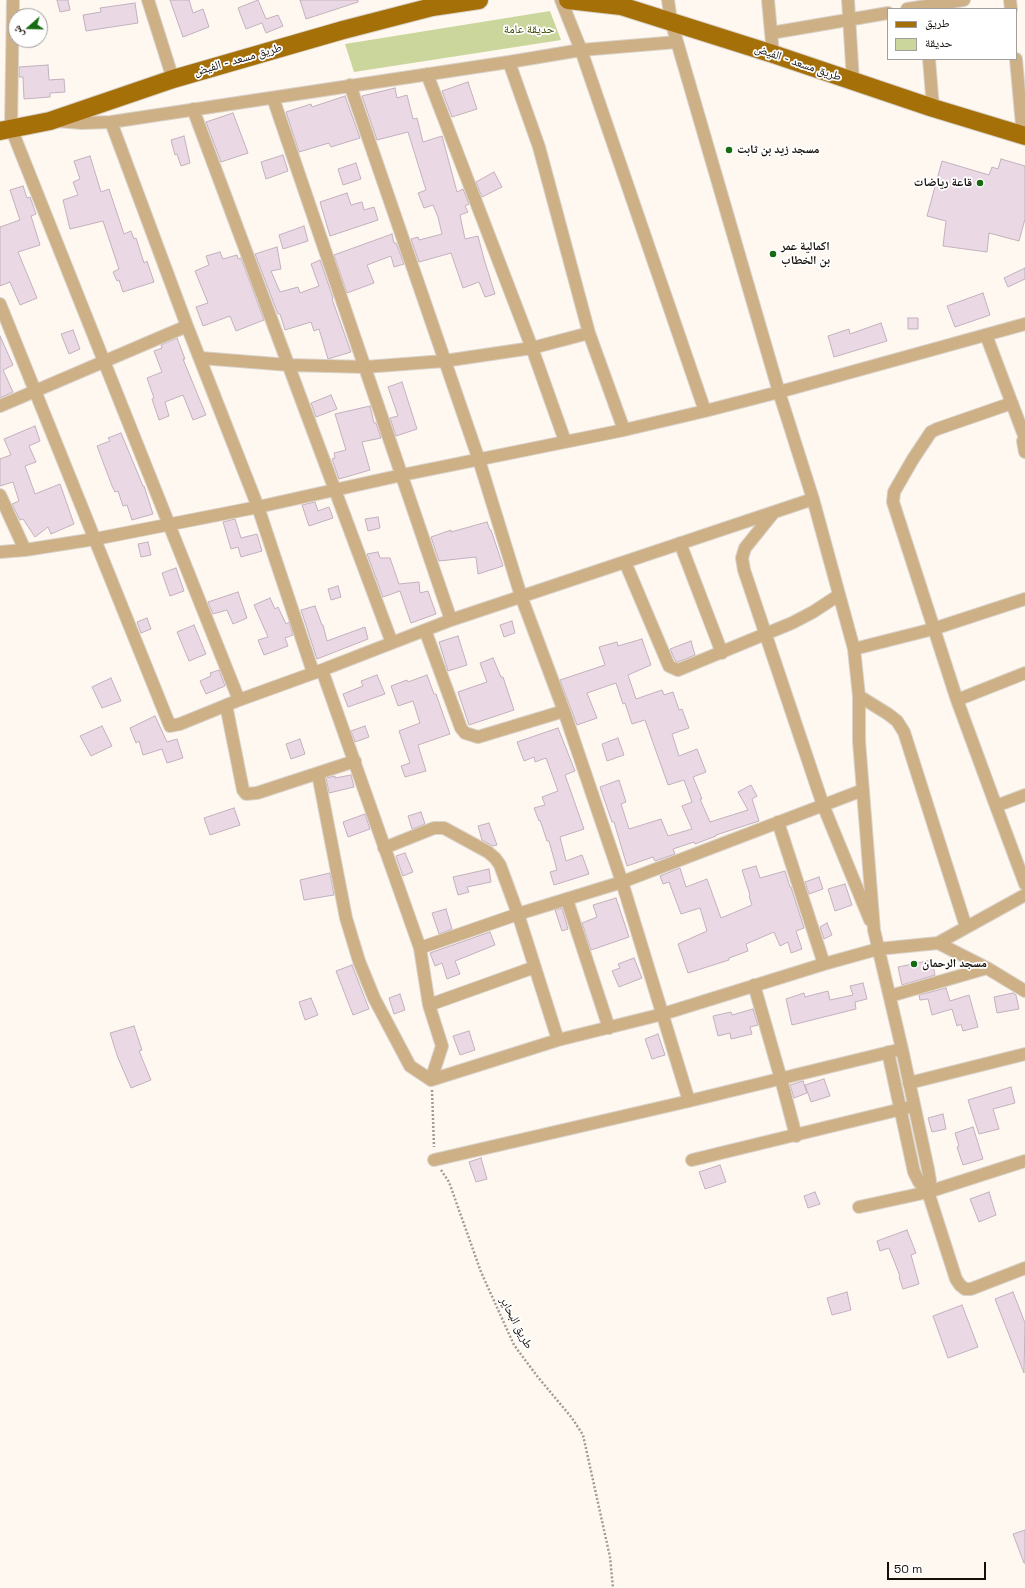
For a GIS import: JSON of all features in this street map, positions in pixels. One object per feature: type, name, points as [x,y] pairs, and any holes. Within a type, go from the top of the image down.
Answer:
[{"type":"main road","name":"طريق مسعد - الفيض","points":[[5,130],[50,121],[173,78],[343,30],[432,7],[479,0]]},
{"type":"main road","name":"طريق مسعد - الفيض","points":[[568,0],[621,6],[773,54],[933,108],[1024,136]]},
{"type":"street","points":[[13,0],[5,130],[104,361],[239,700]]},
{"type":"street","points":[[148,0],[173,78]]},
{"type":"street","points":[[561,0],[581,50],[705,411]]},
{"type":"street","points":[[668,0],[670,21],[779,392],[813,499],[838,595],[854,648],[859,696],[859,741],[874,930],[910,1083],[928,1169],[930,1181],[928,1192]]},
{"type":"street","points":[[768,0],[773,54]]},
{"type":"street","points":[[848,0],[853,81]]},
{"type":"street","points":[[912,8],[964,0]]},
{"type":"street","points":[[771,33],[887,12]]},
{"type":"street","points":[[50,121],[82,123],[111,122],[581,50],[677,42]]},
{"type":"street","points":[[929,60],[933,108]]},
{"type":"street","points":[[1016,60],[1024,136]]},
{"type":"street","points":[[509,62],[539,147],[589,333],[624,430]]},
{"type":"street","points":[[427,74],[532,348],[565,441]]},
{"type":"street","points":[[350,86],[479,460],[521,596],[564,711],[622,882],[689,1101]]},
{"type":"street","points":[[273,98],[451,620]]},
{"type":"street","points":[[194,109],[392,643]]},
{"type":"street","points":[[111,122],[187,326],[258,507],[318,671],[355,761],[420,948],[429,1005],[442,1046],[431,1080]]},
{"type":"street","points":[[0,304],[170,726],[180,724],[239,700],[451,620],[813,499]]},
{"type":"street","points":[[0,552],[25,550],[95,539],[258,507],[402,475],[624,430],[779,392],[1025,324]]},
{"type":"street","points":[[0,406],[187,326]]},
{"type":"street","points":[[200,358],[289,365],[365,368],[444,361],[532,348],[589,333]]},
{"type":"street","points":[[986,335],[1025,438],[1023,441],[1025,452]]},
{"type":"street","points":[[1012,403],[931,432],[894,492],[893,502],[957,700],[1025,884]]},
{"type":"street","points":[[0,495],[25,550]]},
{"type":"street","points":[[774,512],[745,548],[742,558],[744,570],[822,805],[874,930]]},
{"type":"street","points":[[680,543],[722,653]]},
{"type":"street","points":[[626,562],[669,666],[678,670],[765,635],[812,612],[838,595]]},
{"type":"street","points":[[854,648],[933,629],[1025,599]]},
{"type":"street","points":[[425,630],[461,728],[465,733],[478,737],[564,711]]},
{"type":"street","points":[[957,700],[1025,673]]},
{"type":"street","points":[[859,696],[897,721],[904,732],[966,927]]},
{"type":"street","points":[[226,705],[243,790],[246,794],[257,793],[355,761]]},
{"type":"street","points":[[318,774],[346,918],[359,961],[374,998],[410,1066],[431,1080]]},
{"type":"street","points":[[420,948],[518,914],[622,882],[863,790]]},
{"type":"street","points":[[996,806],[1025,795]]},
{"type":"street","points":[[778,822],[824,964]]},
{"type":"street","points":[[384,848],[434,828],[444,828],[488,852],[495,858],[500,865],[518,914],[558,1040]]},
{"type":"street","points":[[431,1080],[558,1040],[663,1014],[754,985],[878,949],[938,943],[1025,895]]},
{"type":"street","points":[[567,900],[609,1028]]},
{"type":"street","points":[[938,943],[987,968],[1025,991]]},
{"type":"street","points":[[429,1005],[535,967]]},
{"type":"street","points":[[890,996],[987,968]]},
{"type":"street","points":[[754,985],[796,1136]]},
{"type":"street","points":[[434,1160],[689,1101],[902,1049]]},
{"type":"street","points":[[888,1052],[899,1110],[914,1172],[919,1182],[928,1192],[956,1279],[960,1286],[965,1289],[971,1289],[1025,1268]]},
{"type":"street","points":[[910,1083],[1025,1054]]},
{"type":"street","points":[[692,1160],[796,1136],[914,1106]]},
{"type":"street","points":[[859,1207],[928,1192],[1025,1161]]},
{"type":"path","points":[[431,1080],[434,1160]]},
{"type":"path","name":"طريق البحاير","points":[[434,1160],[449,1182],[481,1272],[514,1345],[537,1376],[572,1418],[583,1435],[610,1557],[613,1588]]},
{"type":"green space","name":"حديقة عامة","points":[[550,11],[561,40],[354,72],[345,44]]},
{"type":"building","points":[[57,0],[68,0],[70,10],[60,12]]},
{"type":"building","points":[[170,0],[189,0],[193,13],[203,9],[209,27],[183,37]]},
{"type":"building","points":[[258,0],[266,19],[278,15],[283,26],[266,33],[262,23],[246,29],[238,8]]},
{"type":"building","points":[[300,0],[358,0],[358,2],[306,19]]},
{"type":"building","points":[[135,3],[138,23],[86,31],[83,15],[101,12],[100,8]]},
{"type":"building","points":[[48,65],[49,80],[64,79],[65,92],[50,93],[50,97],[24,99],[23,77],[19,77],[19,67]]},
{"type":"building","points":[[468,82],[477,109],[452,117],[442,91]]},
{"type":"building","points":[[395,88],[397,98],[407,95],[413,119],[417,118],[423,142],[442,136],[457,192],[463,189],[469,204],[465,206],[468,212],[460,215],[465,239],[478,236],[495,294],[485,297],[479,282],[463,288],[451,253],[419,262],[411,239],[418,237],[419,240],[442,234],[438,217],[433,205],[424,208],[418,193],[426,190],[408,132],[377,140],[362,96]]},
{"type":"building","points":[[345,96],[360,138],[331,147],[329,143],[299,152],[286,112],[311,104],[312,107]]},
{"type":"building","points":[[233,113],[248,153],[221,162],[206,122]]},
{"type":"building","points":[[184,136],[190,163],[181,166],[177,154],[175,155],[171,140]]},
{"type":"building","points":[[283,155],[288,171],[266,179],[261,162]]},
{"type":"building","points":[[90,156],[101,192],[109,189],[124,234],[131,231],[134,239],[136,238],[144,263],[147,261],[154,282],[123,292],[119,280],[117,281],[113,272],[119,269],[103,221],[70,229],[63,200],[78,195],[73,182],[80,179],[74,161]]},
{"type":"building","points":[[1001,159],[1025,166],[1025,219],[1019,241],[989,233],[987,252],[943,246],[946,221],[927,216],[942,161],[989,175],[992,167],[998,169]]},
{"type":"building","points":[[356,163],[361,179],[343,185],[338,169]]},
{"type":"building","points":[[494,172],[502,187],[482,197],[476,182]]},
{"type":"building","points":[[23,186],[27,198],[30,197],[36,214],[31,216],[40,245],[18,252],[37,298],[20,305],[10,282],[0,286],[0,227],[20,220],[10,190]]},
{"type":"building","points":[[347,193],[351,205],[362,202],[364,210],[374,207],[378,220],[330,236],[320,202]]},
{"type":"building","points":[[304,226],[308,241],[283,249],[279,235]]},
{"type":"building","points":[[392,234],[394,243],[396,243],[404,264],[394,267],[391,256],[367,265],[374,283],[347,293],[334,255]]},
{"type":"building","points":[[277,247],[281,269],[271,271],[280,292],[298,287],[300,293],[319,286],[311,264],[320,260],[351,352],[328,359],[319,329],[314,331],[311,322],[285,330],[280,314],[278,314],[255,254]]},
{"type":"building","points":[[220,252],[223,259],[237,255],[238,259],[241,258],[264,320],[236,331],[230,316],[203,326],[196,307],[208,303],[195,271],[209,265],[206,256]]},
{"type":"building","points":[[1025,268],[1025,279],[1008,287],[1004,278]]},
{"type":"building","points":[[983,293],[990,315],[955,327],[947,306]]},
{"type":"building","points":[[908,318],[918,318],[918,329],[908,329]]},
{"type":"building","points":[[881,323],[887,341],[834,357],[828,336],[849,329],[850,334]]},
{"type":"building","points":[[73,330],[80,349],[69,354],[61,334]]},
{"type":"building","points":[[0,336],[13,365],[3,370],[13,392],[0,398]]},
{"type":"building","points":[[177,338],[185,359],[183,359],[206,415],[193,420],[183,395],[165,402],[169,416],[159,420],[152,399],[154,398],[147,378],[162,372],[154,351],[162,348],[161,345]]},
{"type":"building","points":[[402,382],[417,429],[396,436],[390,418],[398,416],[388,387]]},
{"type":"building","points":[[331,395],[337,409],[316,417],[311,403]]},
{"type":"building","points":[[370,406],[374,423],[376,423],[381,438],[362,442],[370,470],[339,479],[332,459],[335,458],[334,453],[346,450],[335,414]]},
{"type":"building","points":[[35,426],[40,441],[29,446],[36,462],[25,466],[35,494],[60,484],[74,524],[51,534],[48,527],[35,537],[23,519],[20,520],[12,504],[19,501],[13,482],[0,486],[0,459],[11,455],[4,439]]},
{"type":"building","points":[[121,433],[144,486],[153,514],[132,520],[127,505],[123,506],[118,491],[115,492],[112,486],[97,446],[110,441],[108,438]]},
{"type":"building","points":[[315,502],[318,511],[329,507],[333,518],[309,526],[302,505]]},
{"type":"building","points":[[378,517],[380,528],[368,531],[365,519]]},
{"type":"building","points":[[235,519],[241,538],[257,534],[262,551],[241,557],[238,547],[231,549],[223,522]]},
{"type":"building","points":[[487,522],[503,566],[478,574],[476,557],[439,561],[431,537],[451,530],[451,532]]},
{"type":"building","points":[[148,542],[151,555],[141,557],[138,544]]},
{"type":"building","points":[[378,552],[380,558],[390,558],[399,584],[419,582],[420,593],[428,591],[436,614],[411,623],[400,591],[383,597],[367,554]]},
{"type":"building","points":[[176,568],[184,591],[170,596],[162,573]]},
{"type":"building","points":[[338,586],[341,597],[331,600],[328,589]]},
{"type":"building","points":[[238,592],[247,618],[233,624],[227,610],[213,614],[208,602]]},
{"type":"building","points":[[270,598],[275,609],[278,607],[286,624],[289,622],[293,635],[285,638],[288,646],[264,655],[258,640],[268,637],[254,605]]},
{"type":"building","points":[[315,606],[323,625],[327,641],[365,627],[368,639],[317,659],[301,610]]},
{"type":"building","points":[[147,618],[151,629],[141,633],[137,622]]},
{"type":"building","points":[[512,621],[515,633],[504,637],[500,625]]},
{"type":"building","points":[[194,625],[206,654],[189,661],[177,632]]},
{"type":"building","points":[[458,636],[467,665],[448,671],[439,642]]},
{"type":"building","points":[[642,639],[651,665],[628,675],[636,699],[662,690],[664,695],[673,692],[679,710],[682,709],[689,728],[672,734],[679,756],[697,749],[706,772],[693,777],[702,799],[700,799],[710,822],[748,810],[738,792],[751,785],[757,796],[752,799],[759,821],[716,835],[695,844],[694,842],[673,849],[675,854],[655,861],[653,857],[627,866],[614,822],[612,822],[600,787],[619,780],[626,802],[621,804],[629,829],[661,819],[668,836],[692,829],[682,806],[692,802],[684,780],[668,785],[645,720],[632,724],[616,683],[587,693],[597,718],[577,725],[560,680],[605,665],[599,647],[617,642],[618,646]]},
{"type":"building","points":[[691,641],[695,655],[678,662],[675,660],[670,649]]},
{"type":"building","points":[[493,658],[501,677],[503,677],[514,710],[469,725],[458,692],[487,682],[480,663]]},
{"type":"building","points":[[219,670],[225,686],[206,694],[200,681],[211,676],[210,673]]},
{"type":"building","points":[[377,675],[385,694],[348,707],[343,694],[363,686],[361,681]]},
{"type":"building","points":[[427,675],[434,694],[436,694],[450,734],[418,745],[426,771],[405,777],[401,766],[410,763],[399,731],[420,723],[413,701],[398,706],[391,686]]},
{"type":"building","points":[[111,678],[121,701],[102,708],[92,687]]},
{"type":"building","points":[[155,716],[167,742],[177,739],[183,758],[167,763],[162,749],[143,755],[139,741],[136,743],[130,728]]},
{"type":"building","points":[[102,726],[112,746],[91,756],[80,736]]},
{"type":"building","points":[[365,726],[369,737],[355,742],[351,731]]},
{"type":"building","points":[[558,728],[575,771],[565,775],[584,829],[560,837],[566,861],[582,855],[589,874],[554,885],[550,872],[557,870],[549,841],[547,841],[534,808],[545,805],[542,797],[558,791],[546,758],[535,762],[534,757],[524,761],[517,742]]},
{"type":"building","points":[[618,738],[624,755],[607,761],[602,744]]},
{"type":"building","points":[[300,739],[305,754],[291,759],[286,744]]},
{"type":"building","points":[[351,775],[354,787],[329,793],[326,778]]},
{"type":"building","points":[[234,808],[240,825],[210,835],[204,818]]},
{"type":"building","points":[[421,812],[425,824],[412,829],[408,816]]},
{"type":"building","points":[[365,814],[370,829],[348,837],[343,822]]},
{"type":"building","points":[[489,823],[497,845],[493,846],[482,840],[478,826]]},
{"type":"building","points":[[405,853],[413,872],[403,876],[396,856]]},
{"type":"building","points":[[756,866],[760,878],[785,871],[804,928],[796,931],[802,949],[791,953],[788,942],[780,946],[774,932],[746,944],[748,951],[729,958],[729,960],[688,973],[678,944],[707,931],[700,908],[681,914],[669,882],[663,884],[660,876],[680,868],[686,887],[707,879],[721,918],[752,905],[742,870]]},
{"type":"building","points":[[489,869],[491,882],[467,887],[469,892],[458,895],[453,877]]},
{"type":"building","points":[[330,873],[334,895],[304,900],[300,880]]},
{"type":"building","points":[[819,877],[823,889],[809,894],[805,882]]},
{"type":"building","points":[[845,884],[852,905],[835,911],[828,889]]},
{"type":"building","points":[[616,898],[629,937],[591,950],[582,923],[597,917],[593,905]]},
{"type":"building","points":[[562,908],[568,929],[562,931],[555,910]]},
{"type":"building","points":[[446,909],[452,929],[439,934],[432,913]]},
{"type":"building","points":[[827,923],[832,935],[824,939],[820,927]]},
{"type":"building","points":[[490,932],[495,945],[455,961],[460,974],[447,979],[442,963],[435,966],[430,953]]},
{"type":"building","points":[[634,958],[642,978],[619,987],[612,971],[620,968],[618,964]]},
{"type":"building","points":[[932,960],[935,975],[902,985],[898,967]]},
{"type":"building","points":[[352,965],[369,1009],[353,1015],[336,971]]},
{"type":"building","points":[[863,983],[867,999],[855,1002],[856,1009],[792,1025],[786,999],[804,993],[805,997],[828,991],[830,1000],[853,995],[850,986]]},
{"type":"building","points":[[946,988],[950,1001],[969,995],[978,1027],[963,1031],[961,1024],[957,1026],[952,1009],[932,1015],[928,999],[920,1000],[919,995]]},
{"type":"building","points":[[1013,993],[1016,995],[1019,1009],[997,1013],[994,997]]},
{"type":"building","points":[[400,994],[405,1010],[394,1014],[389,998]]},
{"type":"building","points":[[311,998],[318,1015],[305,1020],[299,1002]]},
{"type":"building","points":[[753,1009],[758,1025],[750,1027],[752,1034],[731,1039],[730,1033],[718,1036],[713,1016],[731,1012],[732,1015]]},
{"type":"building","points":[[134,1026],[142,1050],[139,1051],[151,1080],[131,1088],[118,1058],[110,1033]]},
{"type":"building","points":[[469,1031],[475,1050],[460,1055],[453,1036]]},
{"type":"building","points":[[658,1034],[665,1055],[652,1059],[645,1039]]},
{"type":"building","points":[[824,1079],[830,1096],[811,1102],[805,1085]]},
{"type":"building","points":[[803,1081],[807,1093],[794,1098],[790,1085]]},
{"type":"building","points":[[1011,1087],[1015,1103],[993,1109],[999,1129],[979,1134],[968,1100]]},
{"type":"building","points":[[943,1114],[946,1129],[932,1132],[928,1118]]},
{"type":"building","points":[[973,1127],[983,1159],[963,1165],[957,1147],[959,1146],[955,1133]]},
{"type":"building","points":[[481,1158],[487,1179],[476,1182],[469,1162]]},
{"type":"building","points":[[720,1165],[726,1182],[705,1189],[699,1172]]},
{"type":"building","points":[[815,1192],[820,1204],[808,1208],[804,1196]]},
{"type":"building","points":[[989,1192],[996,1215],[979,1222],[970,1199]]},
{"type":"building","points":[[907,1230],[916,1253],[911,1255],[919,1284],[903,1289],[900,1276],[889,1248],[880,1251],[877,1241]]},
{"type":"building","points":[[847,1292],[851,1310],[832,1315],[827,1298]]},
{"type":"building","points":[[1013,1292],[1025,1323],[1024,1373],[995,1299]]},
{"type":"building","points":[[962,1305],[978,1347],[948,1358],[933,1316]]},
{"type":"building","points":[[1025,1530],[1025,1563],[1024,1563],[1013,1534]]},
{"type":"place","name":"مسجد زيد بن ثابت","points":[[729,150]]},
{"type":"place","name":"قاعة رياضات","points":[[980,183]]},
{"type":"place","name":"اكمالية عمر بن الخطاب","points":[[773,254]]},
{"type":"place","name":"مسجد الرحمان","points":[[914,964]]}]
